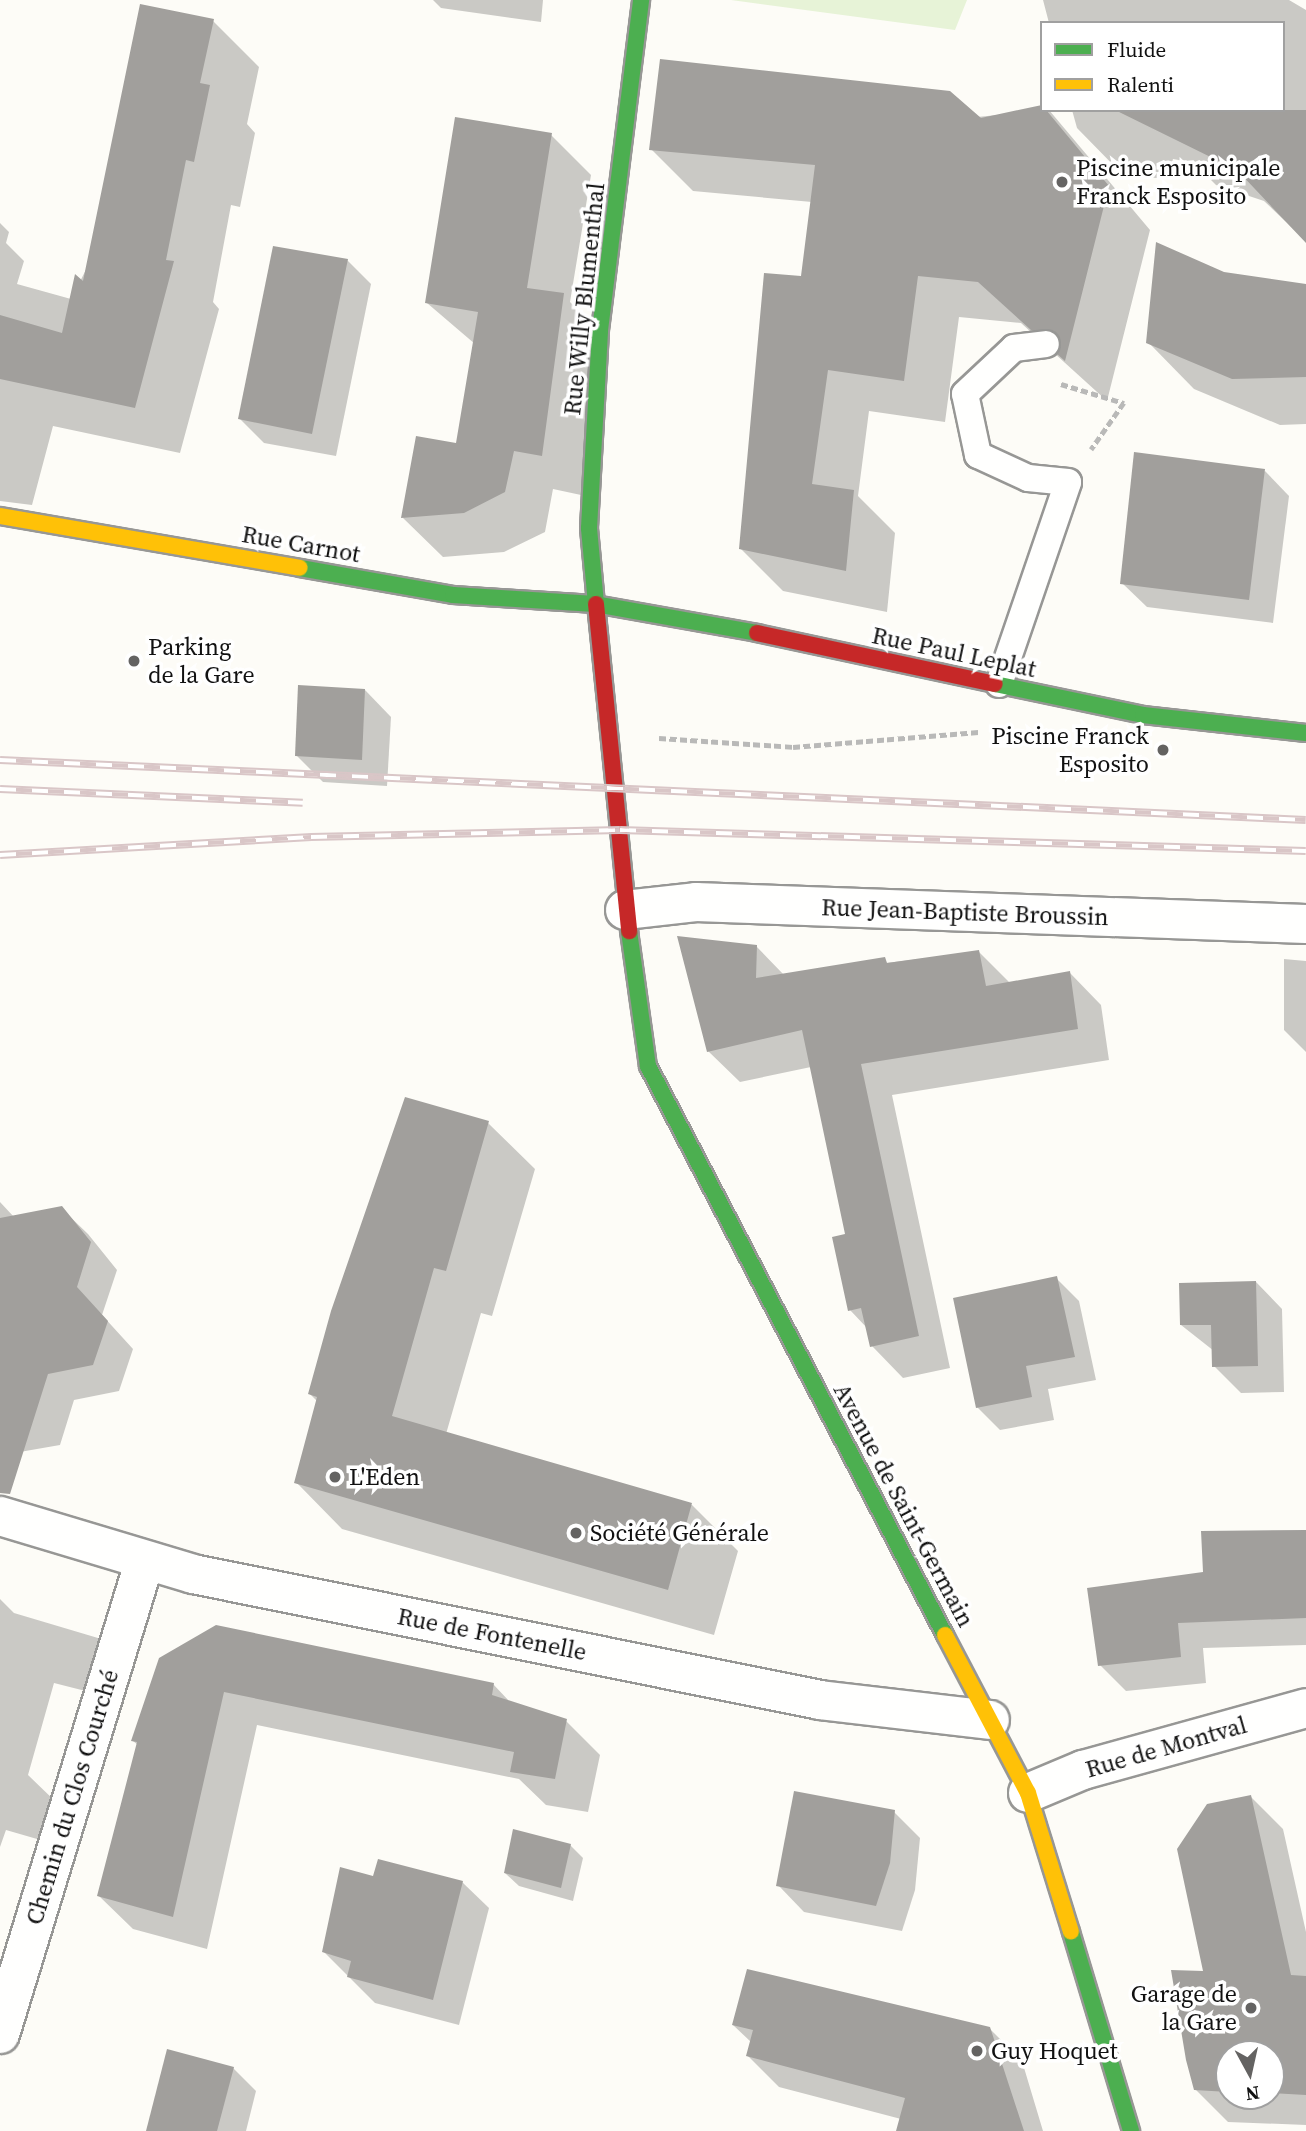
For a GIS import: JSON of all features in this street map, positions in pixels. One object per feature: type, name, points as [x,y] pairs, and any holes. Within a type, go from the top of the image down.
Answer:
[{"type":"main road","name":"Rue Willy Blumenthal","points":[[611,732],[595,604],[589,528],[599,343],[641,0]]},
{"type":"main road","name":"Rue Carnot","points":[[0,516],[453,595],[595,604]]},
{"type":"main road","name":"Rue Paul Leplat","points":[[595,604],[1143,715],[1306,733]]},
{"type":"main road","name":"Avenue de Saint-Germain","points":[[611,732],[631,988],[648,1066],[1028,1793],[1131,2131]]},
{"type":"street","name":"Rue Jean-Baptiste Broussin","points":[[625,910],[696,902],[1306,924]]},
{"type":"street","name":"Rue de Fontenelle","points":[[0,1516],[145,1561],[820,1700],[990,1720]]},
{"type":"street","name":"Chemin du Clos Courché","points":[[0,2034],[145,1561]]},
{"type":"street","name":"Rue de Montval","points":[[1028,1793],[1083,1770],[1306,1708]]},
{"type":"lane","points":[[999,684],[1068,482],[1028,478],[978,455],[965,394],[1014,348],[1045,344]]},
{"type":"path","points":[[1045,344],[1061,385],[1124,402],[1068,482]]},
{"type":"path","points":[[611,732],[737,746],[947,737],[976,733],[988,721],[999,684]]},
{"type":"green space","points":[[731,0],[967,0],[955,30]]},
{"type":"building","points":[[140,4],[214,19],[200,83],[210,85],[194,162],[186,160],[166,260],[174,261],[135,408],[0,379],[0,315],[62,333],[75,274],[83,281]]},
{"type":"building","points":[[660,59],[950,91],[981,118],[1040,105],[1040,112],[1048,112],[1109,186],[1065,361],[1057,354],[1058,334],[1031,330],[978,282],[918,276],[904,381],[828,370],[812,484],[854,490],[846,571],[739,549],[764,273],[801,276],[815,165],[649,150]]},
{"type":"building","points":[[1306,110],[1306,243],[1237,170],[1119,112]]},
{"type":"building","points":[[455,117],[552,133],[527,288],[564,293],[542,456],[514,451],[505,492],[464,513],[401,518],[416,436],[456,443],[478,312],[425,303]]},
{"type":"building","points":[[1156,242],[1224,272],[1306,284],[1306,377],[1232,379],[1146,343]]},
{"type":"building","points":[[273,246],[348,259],[312,434],[238,419]]},
{"type":"building","points":[[1134,452],[1265,469],[1249,600],[1120,584]]},
{"type":"building","points":[[298,685],[365,689],[362,760],[295,756]]},
{"type":"building","points":[[677,936],[757,945],[756,978],[885,957],[887,963],[979,950],[986,986],[1070,971],[1078,1029],[861,1064],[919,1336],[870,1347],[861,1308],[848,1311],[832,1237],[845,1234],[802,1030],[707,1052]]},
{"type":"building","points":[[405,1097],[489,1121],[446,1271],[434,1268],[392,1416],[692,1503],[668,1590],[294,1483],[317,1397],[308,1394],[331,1311]]},
{"type":"building","points":[[62,1206],[91,1242],[77,1287],[108,1321],[93,1365],[48,1374],[10,1494],[0,1493],[0,1218]]},
{"type":"building","points":[[1057,1276],[1075,1357],[1026,1366],[1032,1397],[976,1408],[953,1298]]},
{"type":"building","points":[[1256,1281],[1258,1366],[1212,1367],[1211,1325],[1180,1325],[1179,1283]]},
{"type":"building","points":[[1306,1530],[1306,1618],[1178,1623],[1181,1657],[1098,1666],[1087,1588],[1203,1572],[1201,1531]]},
{"type":"building","points":[[216,1625],[494,1683],[492,1695],[567,1719],[555,1779],[510,1772],[514,1752],[224,1692],[173,1917],[97,1896],[137,1742],[131,1741],[159,1658]]},
{"type":"building","points":[[794,1791],[895,1810],[890,1863],[876,1906],[776,1886]]},
{"type":"building","points":[[1251,1795],[1291,1975],[1306,1976],[1306,2095],[1285,2094],[1285,2040],[1215,2040],[1215,2091],[1194,2090],[1186,2060],[1171,1970],[1203,1971],[1177,1849],[1207,1804]]},
{"type":"building","points":[[513,1829],[571,1844],[561,1888],[504,1873]]},
{"type":"building","points":[[378,1859],[463,1881],[433,2000],[347,1977],[351,1961],[322,1952],[340,1867],[373,1876]]},
{"type":"building","points":[[747,1969],[990,2027],[1024,2131],[896,2131],[905,2098],[746,2056],[753,2030],[732,2025]]},
{"type":"building","points":[[167,2049],[234,2067],[217,2131],[146,2131]]},
{"type":"railway","points":[[0,760],[1306,820]]},
{"type":"railway","points":[[0,789],[303,803]]},
{"type":"railway","points":[[0,855],[311,837],[620,830],[1306,851]]},
{"type":"traffic: fast","points":[[596,604],[589,528],[600,330],[641,0]]},
{"type":"traffic: fast","points":[[300,568],[453,595],[595,604],[757,633]]},
{"type":"traffic: fast","points":[[995,684],[1143,715],[1306,733]]},
{"type":"traffic: fast","points":[[629,931],[648,1066],[945,1635]]},
{"type":"traffic: fast","points":[[1071,1932],[1131,2131]]},
{"type":"traffic: slow","points":[[0,516],[300,568]]},
{"type":"traffic: slow","points":[[945,1635],[1028,1793],[1071,1932]]},
{"type":"traffic: jam","points":[[596,604],[629,931]]},
{"type":"traffic: jam","points":[[757,633],[995,684]]},
{"type":"place","name":"Piscine municipale Franck Esposito","points":[[1062,182]]},
{"type":"place","name":"Parking de la Gare","points":[[134,661]]},
{"type":"place","name":"Piscine Franck Esposito","points":[[1163,750]]},
{"type":"place","name":"L'Eden","points":[[335,1477]]},
{"type":"place","name":"Société Générale","points":[[576,1533]]},
{"type":"place","name":"Garage de la Gare","points":[[1251,2008]]},
{"type":"place","name":"Guy Hoquet","points":[[977,2051]]}]
